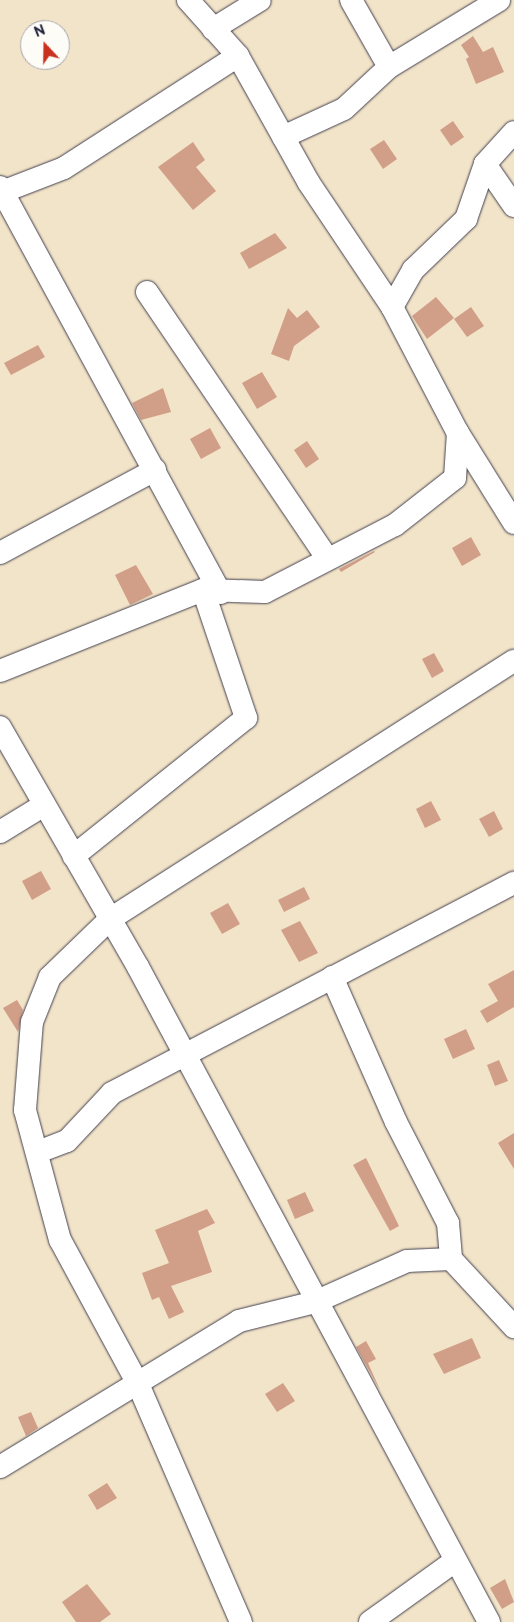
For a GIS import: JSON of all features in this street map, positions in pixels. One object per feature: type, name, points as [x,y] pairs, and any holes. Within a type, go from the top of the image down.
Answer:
[{"type":"street","points":[[188,0],[238,56],[283,137],[392,308],[458,432],[514,523]]},
{"type":"street","points":[[213,29],[260,0]]},
{"type":"street","points":[[351,0],[389,67]]},
{"type":"street","points":[[283,137],[344,109],[389,67],[499,0]]},
{"type":"street","points":[[74,856],[246,718],[211,591],[154,470],[1,190],[64,168],[238,56]]},
{"type":"street","points":[[392,308],[412,270],[466,219],[485,164],[514,132]]},
{"type":"street","points":[[485,164],[514,206]]},
{"type":"street","points":[[147,292],[328,558]]},
{"type":"street","points":[[0,671],[211,591],[265,592],[395,525],[456,478],[458,432]]},
{"type":"street","points":[[0,553],[154,470]]},
{"type":"street","points":[[241,1622],[138,1384],[60,1240],[40,1179],[38,1152],[25,1110],[32,1022],[50,977],[110,918],[514,661]]},
{"type":"street","points":[[0,727],[110,918],[315,1302],[489,1622]]},
{"type":"street","points":[[0,832],[44,805]]},
{"type":"street","points":[[38,1152],[68,1141],[112,1093],[514,883]]},
{"type":"street","points":[[332,977],[396,1122],[448,1223],[451,1259],[514,1327]]},
{"type":"street","points":[[0,1467],[239,1321],[315,1302],[407,1261],[451,1259]]},
{"type":"street","points":[[370,1622],[455,1561]]},
{"type":"building","points":[[473,36],[483,52],[493,47],[504,72],[476,84],[466,59],[469,57],[461,45]]},
{"type":"building","points":[[453,121],[464,137],[451,146],[440,130]]},
{"type":"building","points":[[384,140],[397,159],[383,169],[370,149]]},
{"type":"building","points":[[193,142],[205,160],[196,167],[216,191],[193,210],[158,167]]},
{"type":"building","points":[[275,233],[287,248],[249,269],[240,253]]},
{"type":"building","points":[[436,297],[454,318],[427,339],[412,316]]},
{"type":"building","points":[[471,307],[484,326],[467,337],[454,319]]},
{"type":"building","points":[[288,308],[297,318],[307,310],[320,327],[294,346],[289,361],[271,354]]},
{"type":"building","points":[[38,345],[45,357],[11,375],[4,363]]},
{"type":"building","points":[[262,372],[277,397],[257,409],[242,383]]},
{"type":"building","points":[[163,388],[171,412],[141,420],[132,403]]},
{"type":"building","points":[[210,428],[221,448],[201,459],[190,439]]},
{"type":"building","points":[[307,441],[319,459],[306,468],[294,450]]},
{"type":"building","points":[[471,537],[481,555],[462,566],[452,548]]},
{"type":"building","points":[[374,551],[341,572],[339,569]]},
{"type":"building","points":[[136,565],[153,594],[130,605],[115,575]]},
{"type":"building","points":[[434,653],[444,671],[432,678],[422,659]]},
{"type":"building","points":[[431,801],[441,820],[425,828],[416,809]]},
{"type":"building","points":[[494,811],[503,829],[489,837],[479,819]]},
{"type":"building","points":[[41,871],[51,889],[32,900],[22,881]]},
{"type":"building","points":[[304,887],[310,899],[284,912],[278,900]]},
{"type":"building","points":[[228,903],[240,924],[222,934],[210,913]]},
{"type":"building","points":[[300,921],[318,953],[299,962],[281,930]]},
{"type":"building","points":[[514,970],[514,1007],[487,1023],[480,1011],[498,1001],[488,984]]},
{"type":"building","points":[[17,1000],[23,1010],[18,1032],[3,1008]]},
{"type":"building","points":[[466,1029],[475,1049],[453,1059],[444,1039]]},
{"type":"building","points":[[499,1060],[508,1081],[495,1086],[487,1065]]},
{"type":"building","points":[[514,1133],[514,1169],[498,1143]]},
{"type":"building","points":[[366,1158],[399,1226],[390,1231],[353,1165]]},
{"type":"building","points":[[305,1192],[314,1211],[295,1219],[287,1200]]},
{"type":"building","points":[[207,1209],[215,1223],[198,1231],[212,1272],[171,1286],[184,1312],[169,1319],[159,1297],[152,1300],[142,1273],[169,1263],[155,1230]]},
{"type":"building","points":[[472,1338],[481,1358],[444,1374],[433,1354]]},
{"type":"building","points":[[366,1341],[376,1359],[368,1363],[380,1390],[356,1347]]},
{"type":"building","points":[[283,1383],[295,1401],[277,1412],[265,1394]]},
{"type":"building","points":[[31,1412],[38,1428],[26,1436],[18,1417]]},
{"type":"building","points":[[107,1483],[117,1498],[97,1510],[88,1495]]},
{"type":"building","points":[[505,1579],[514,1602],[502,1609],[490,1588]]},
{"type":"building","points":[[87,1584],[111,1614],[100,1622],[76,1622],[62,1602]]}]
